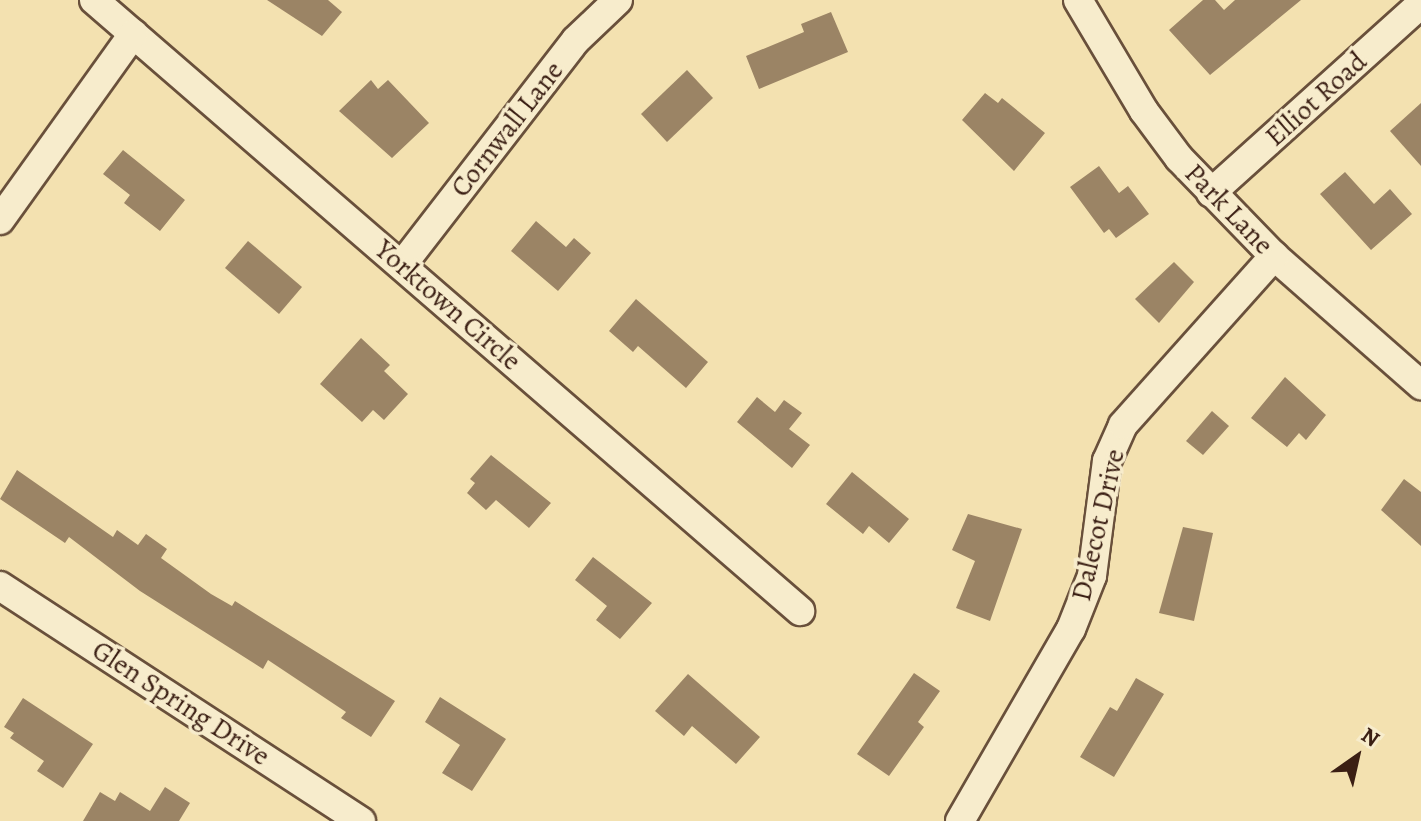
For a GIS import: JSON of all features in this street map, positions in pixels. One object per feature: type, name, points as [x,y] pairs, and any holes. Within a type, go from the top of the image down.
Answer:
[{"type":"street","name":"Yorktown Circle","points":[[94,0],[800,611]]},
{"type":"street","name":"Cornwall Lane","points":[[402,265],[576,40],[618,0]]},
{"type":"street","name":"Park Lane","points":[[1078,0],[1144,111],[1211,193],[1274,256],[1421,385]]},
{"type":"street","name":"Elliot Road","points":[[1211,193],[1421,4]]},
{"type":"street","points":[[0,220],[133,34]]},
{"type":"street","name":"Dalecot Drive","points":[[960,821],[1071,629],[1092,576],[1107,461],[1123,425],[1274,256]]},
{"type":"street","name":"Glen Spring Drive","points":[[0,586],[361,821]]},
{"type":"building","points":[[267,0],[328,0],[342,12],[322,36]]},
{"type":"building","points":[[1203,0],[1215,0],[1224,10],[1235,0],[1301,0],[1210,75],[1169,30]]},
{"type":"building","points":[[831,12],[848,52],[759,89],[746,56],[804,32],[801,24]]},
{"type":"building","points":[[687,70],[713,98],[667,142],[641,114]]},
{"type":"building","points":[[371,80],[378,89],[388,80],[429,123],[392,158],[339,111]]},
{"type":"building","points":[[985,93],[998,103],[1002,98],[1045,133],[1014,171],[962,120]]},
{"type":"building","points":[[1421,103],[1421,166],[1390,131]]},
{"type":"building","points":[[123,150],[185,200],[160,231],[124,203],[130,195],[103,174]]},
{"type":"building","points":[[1099,166],[1119,193],[1128,186],[1149,214],[1116,238],[1109,229],[1104,233],[1070,187]]},
{"type":"building","points":[[1345,172],[1374,204],[1390,189],[1412,214],[1371,250],[1320,194]]},
{"type":"building","points":[[536,221],[566,247],[574,238],[591,253],[558,291],[511,251]]},
{"type":"building","points":[[248,241],[302,287],[279,314],[225,268]]},
{"type":"building","points":[[1174,262],[1194,282],[1159,323],[1135,299]]},
{"type":"building","points":[[636,299],[708,362],[686,388],[638,346],[633,352],[609,331]]},
{"type":"building","points":[[361,338],[390,365],[384,371],[408,394],[384,420],[373,410],[362,422],[320,384]]},
{"type":"building","points":[[1285,377],[1326,415],[1306,440],[1299,433],[1287,447],[1251,418]]},
{"type":"building","points":[[757,397],[775,412],[784,400],[802,413],[789,429],[810,445],[792,468],[737,422]]},
{"type":"building","points":[[1212,411],[1229,426],[1203,455],[1186,441]]},
{"type":"building","points":[[491,455],[551,503],[529,528],[496,500],[486,510],[467,493],[475,483],[470,479]]},
{"type":"building","points":[[17,470],[113,537],[117,530],[138,545],[146,534],[167,549],[161,558],[211,594],[232,606],[235,601],[395,701],[371,737],[341,718],[346,712],[268,660],[263,669],[140,591],[69,537],[65,543],[0,499]]},
{"type":"building","points":[[852,472],[909,519],[889,543],[869,526],[863,534],[826,504]]},
{"type":"building","points":[[1404,479],[1421,492],[1421,546],[1381,510]]},
{"type":"building","points":[[968,514],[1022,529],[990,621],[956,608],[975,561],[952,550]]},
{"type":"building","points":[[1183,527],[1213,533],[1194,621],[1159,613]]},
{"type":"building","points":[[593,557],[652,603],[620,639],[596,620],[607,606],[575,580]]},
{"type":"building","points":[[914,673],[940,691],[918,722],[924,727],[889,776],[857,754]]},
{"type":"building","points":[[688,674],[760,737],[736,764],[692,726],[684,736],[655,711]]},
{"type":"building","points":[[1136,678],[1164,694],[1114,777],[1080,757],[1110,707],[1117,711]]},
{"type":"building","points":[[440,697],[506,739],[472,791],[442,773],[460,745],[425,722]]},
{"type":"building","points":[[23,698],[93,744],[63,788],[37,771],[44,761],[10,738],[14,733],[4,727]]},
{"type":"building","points":[[165,787],[190,803],[179,821],[83,821],[100,792],[115,801],[120,792],[150,811]]}]
